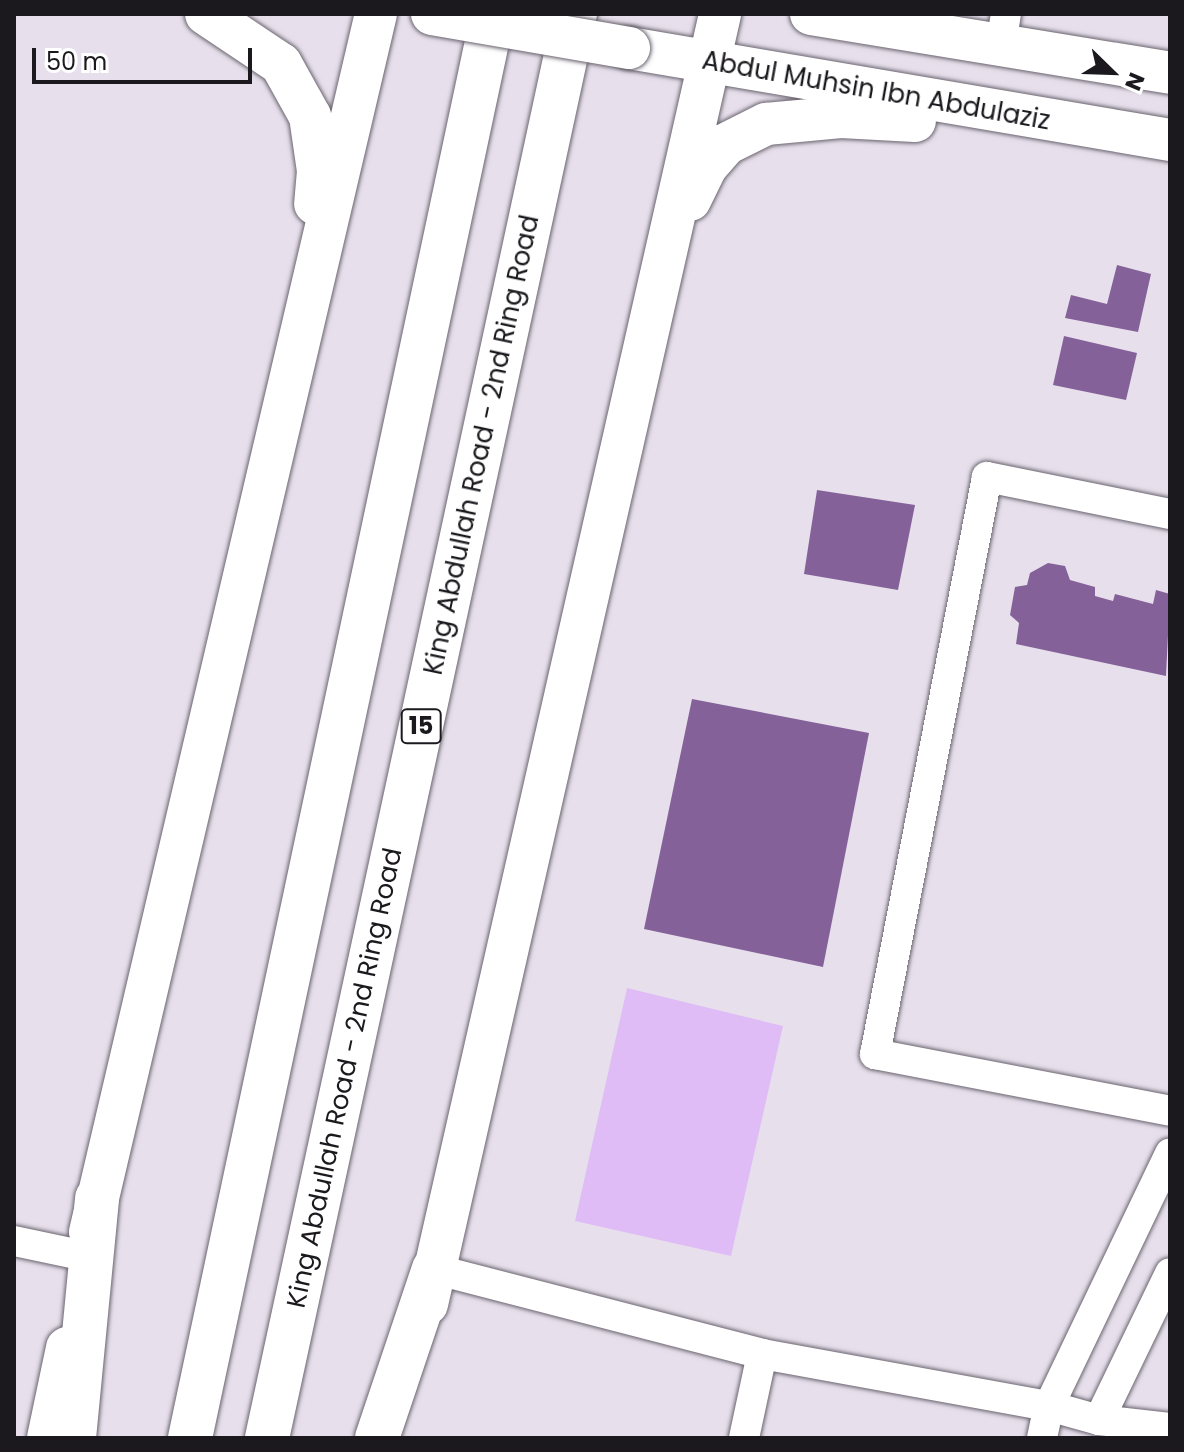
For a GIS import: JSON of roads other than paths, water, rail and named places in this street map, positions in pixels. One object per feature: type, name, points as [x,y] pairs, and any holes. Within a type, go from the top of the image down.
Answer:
[{"type":"highway","points":[[190,1438],[493,14]]},
{"type":"highway","name":"King Abdullah Road - 2nd Ring Road","points":[[267,1438],[575,14]]},
{"type":"highway","points":[[74,1438],[97,1198]]},
{"type":"highway","points":[[377,1438],[434,1269]]},
{"type":"main road","points":[[206,14],[281,64],[310,116],[318,171],[299,338]]},
{"type":"main road","points":[[48,1438],[97,1198],[376,14]]},
{"type":"main road","name":"Abdul Muhsin Ibn Abdulaziz","points":[[432,14],[1170,140]]},
{"type":"main road","points":[[399,1438],[434,1269],[720,14]]},
{"type":"main road","points":[[811,14],[1004,30]]},
{"type":"main road","points":[[907,14],[1004,30],[1170,73]]},
{"type":"main road","points":[[664,256],[706,167],[726,144],[766,124],[841,117],[1107,129]]},
{"type":"street","points":[[1170,514],[987,477],[875,1054],[1170,1111]]},
{"type":"street","points":[[1042,1438],[1049,1406],[1170,1153]]},
{"type":"street","points":[[14,1241],[85,1256]]},
{"type":"street","points":[[434,1269],[762,1354],[1049,1406],[1099,1420],[1170,1428]]},
{"type":"street","points":[[1099,1420],[1170,1273]]},
{"type":"street","points":[[744,1438],[762,1354]]}]
